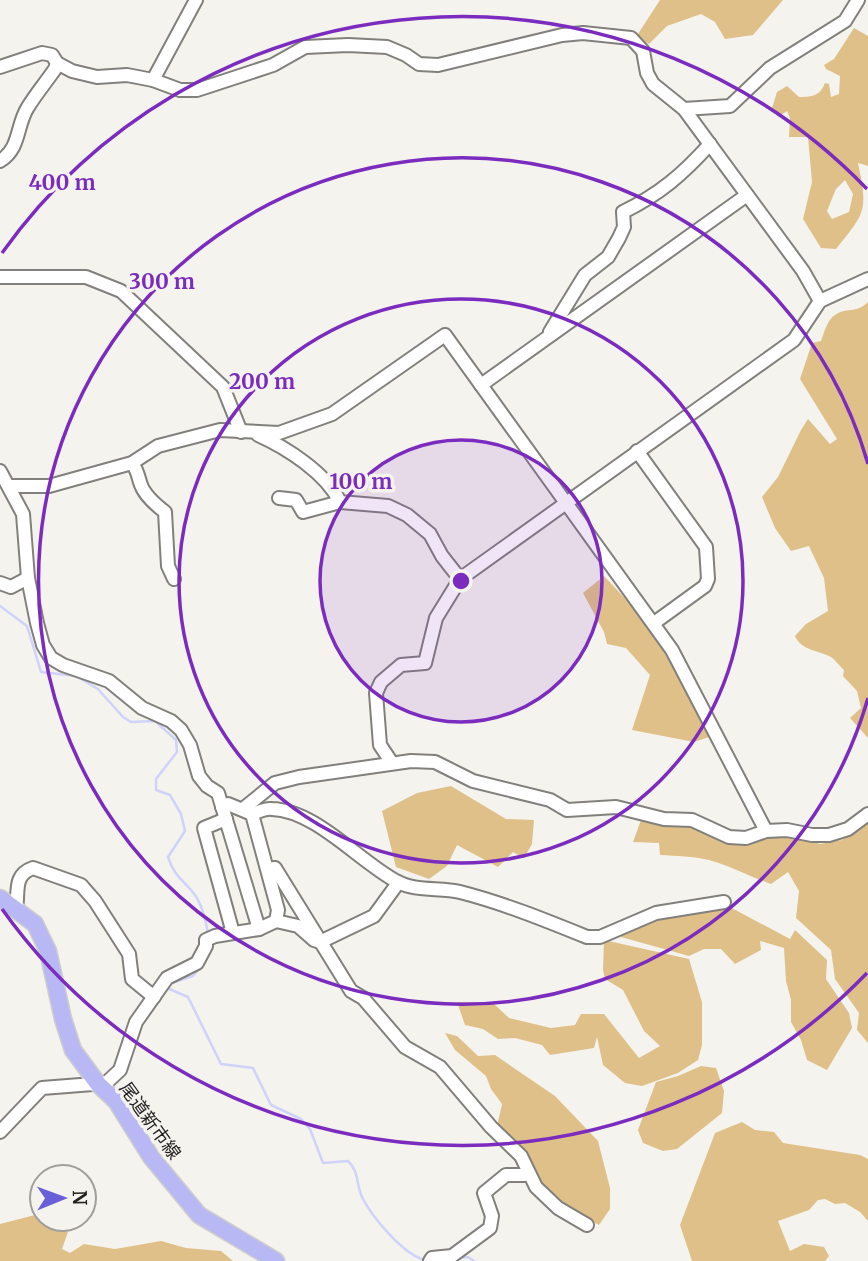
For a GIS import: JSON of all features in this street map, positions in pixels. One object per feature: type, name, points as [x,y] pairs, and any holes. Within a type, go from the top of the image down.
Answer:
[{"type":"main road","name":"尾道新市線","points":[[0,898],[34,924],[43,939],[73,1050],[97,1084],[116,1101],[151,1157],[199,1215],[276,1261]]},
{"type":"street","points":[[153,80],[196,0]]},
{"type":"street","points":[[684,109],[730,106],[770,68],[845,22],[858,0]]},
{"type":"street","points":[[0,67],[42,52],[52,55],[57,63],[72,71],[97,77],[127,75],[153,80],[180,90],[197,90],[273,65],[305,47],[387,47],[419,64],[438,65],[562,35],[583,33],[631,38],[643,51],[647,73],[653,84],[684,109],[803,271],[820,302]]},
{"type":"street","points":[[0,161],[17,143],[18,125],[57,63]]},
{"type":"street","points":[[552,334],[550,332],[585,275],[608,257],[619,239],[624,227],[624,212],[649,199],[685,173],[710,144]]},
{"type":"street","points":[[481,385],[747,195]]},
{"type":"street","points":[[0,277],[86,277],[121,291],[223,387],[247,432],[278,444],[295,456],[334,490],[340,502]]},
{"type":"street","points":[[392,763],[380,745],[376,693],[381,682],[401,665],[425,663],[436,618],[460,579],[794,340],[820,302],[868,279]]},
{"type":"street","points":[[10,486],[49,486],[132,463],[158,446],[220,430],[279,433],[332,414],[444,335],[672,650],[766,831]]},
{"type":"street","points":[[638,451],[706,547],[708,579],[705,586],[654,624]]},
{"type":"street","points":[[132,463],[137,470],[141,487],[154,504],[165,512],[168,566],[174,579]]},
{"type":"street","points":[[0,471],[23,514],[28,578],[43,645],[51,658],[109,681],[142,708],[171,721],[181,730],[190,745],[199,776],[207,786],[218,793],[259,929]]},
{"type":"street","points":[[279,498],[296,500],[303,512],[340,502],[388,506],[407,515],[430,534],[442,556],[460,579]]},
{"type":"street","points":[[0,583],[11,587],[28,578]]},
{"type":"street","points":[[247,812],[275,783],[392,763],[435,761],[473,781],[550,800],[567,810],[617,807],[664,819],[692,820],[729,837],[746,838],[766,831],[787,830],[829,835],[848,829],[868,814]]},
{"type":"street","points":[[233,933],[204,828],[224,813],[228,804],[247,812],[269,808],[289,811],[339,839],[398,883],[456,891],[496,901],[587,937],[600,937],[656,913],[724,902]]},
{"type":"street","points":[[247,812],[268,869],[278,910],[276,921]]},
{"type":"street","points":[[16,909],[17,881],[23,872],[33,868],[81,885],[95,901],[129,954],[132,979],[154,997]]},
{"type":"street","points":[[268,869],[275,868],[351,991],[363,998],[405,1047],[440,1068],[491,1127],[521,1156],[536,1187],[558,1208],[587,1225]]},
{"type":"street","points":[[1,1127],[42,1088],[106,1083],[120,1070],[136,1022],[167,978],[197,963],[211,938],[259,929],[276,921],[298,926],[320,942],[374,916],[398,883]]},
{"type":"street","points":[[430,1261],[432,1258],[452,1256],[490,1228],[492,1216],[484,1193],[506,1175],[525,1175],[527,1172]]},
{"type":"shaded area","points":[[660,0],[783,0],[753,35],[725,39],[715,22],[701,14],[667,26],[649,44],[636,37]]},
{"type":"shaded area","points":[[854,28],[868,36],[868,166],[858,163],[863,191],[862,210],[854,227],[836,249],[821,248],[803,219],[812,182],[808,137],[789,137],[790,118],[787,111],[778,117],[772,108],[777,92],[787,86],[799,97],[815,95],[825,83],[829,84],[831,97],[839,94],[840,76],[826,69],[824,65],[834,59]],"holes":[[[845,180],[853,194],[849,212],[832,219],[827,211],[836,189]]]},
{"type":"shaded area","points":[[868,302],[868,738],[850,718],[861,708],[857,691],[843,676],[844,670],[831,657],[802,645],[795,636],[806,624],[828,611],[824,578],[809,546],[791,551],[775,528],[762,497],[778,477],[808,419],[830,444],[837,439],[800,379],[812,343],[821,341],[832,317],[864,306]]},
{"type":"shaded area","points":[[604,576],[649,624],[678,669],[712,736],[694,742],[632,730],[650,675],[626,648],[607,644],[604,632],[583,593]]},
{"type":"shaded area","points":[[451,786],[506,819],[534,820],[532,844],[524,858],[513,852],[498,867],[457,845],[447,866],[429,879],[396,867],[382,811],[417,793]]},
{"type":"shaded area","points":[[641,820],[757,837],[795,835],[820,844],[842,840],[868,820],[868,1043],[857,1030],[859,1013],[835,979],[831,950],[796,918],[799,891],[788,872],[771,884],[709,860],[660,855],[659,843],[633,842]]},
{"type":"shaded area","points":[[728,906],[790,939],[795,930],[827,960],[826,979],[849,1013],[852,1028],[827,1070],[807,1060],[801,1040],[791,1022],[784,948],[760,941],[761,950],[735,964],[721,949],[704,949],[689,956],[621,937],[623,932],[653,920]]},
{"type":"shaded area","points":[[604,940],[689,959],[702,1002],[702,1045],[698,1060],[678,1073],[642,1086],[625,1083],[603,1065],[597,1037],[594,1048],[550,1055],[542,1045],[515,1038],[498,1039],[483,1029],[465,1025],[457,1002],[492,1002],[509,1018],[551,1028],[575,1025],[581,1014],[604,1014],[639,1058],[660,1046],[644,1031],[623,990],[605,979]]},
{"type":"shaded area","points":[[445,1033],[457,1036],[478,1056],[495,1055],[555,1096],[598,1141],[610,1188],[610,1209],[599,1225],[561,1205],[530,1174],[496,1131],[502,1104],[491,1089],[486,1076],[455,1050]]},
{"type":"shaded area","points":[[701,1066],[716,1068],[724,1091],[722,1113],[677,1149],[663,1151],[643,1143],[638,1130],[656,1082]]},
{"type":"shaded area","points":[[742,1122],[755,1130],[774,1132],[783,1143],[860,1155],[868,1159],[868,1221],[860,1212],[845,1203],[835,1204],[825,1199],[818,1200],[809,1210],[778,1221],[790,1251],[804,1244],[824,1247],[829,1256],[825,1261],[692,1261],[680,1225],[715,1133]]},
{"type":"shaded area","points":[[28,1217],[28,1233],[68,1233],[62,1249],[70,1253],[84,1244],[115,1249],[161,1241],[186,1248],[221,1251],[233,1261],[0,1261],[0,1224]]},
{"type":"waterway","points":[[0,606],[27,626],[41,672],[76,676],[98,689],[123,717],[131,722],[155,721],[176,740],[177,752],[156,779],[156,790],[170,795],[181,814],[185,831],[168,857],[176,874],[197,899],[208,934]]},
{"type":"waterway","points":[[171,983],[193,976],[203,964]]},
{"type":"waterway","points":[[167,988],[188,997],[221,1064],[253,1068],[271,1105],[301,1119],[310,1129],[323,1163],[348,1161],[352,1165],[362,1197],[373,1214],[397,1242],[424,1260]]},
{"type":"waterway","points":[[458,1258],[468,1257],[474,1261]]}]
